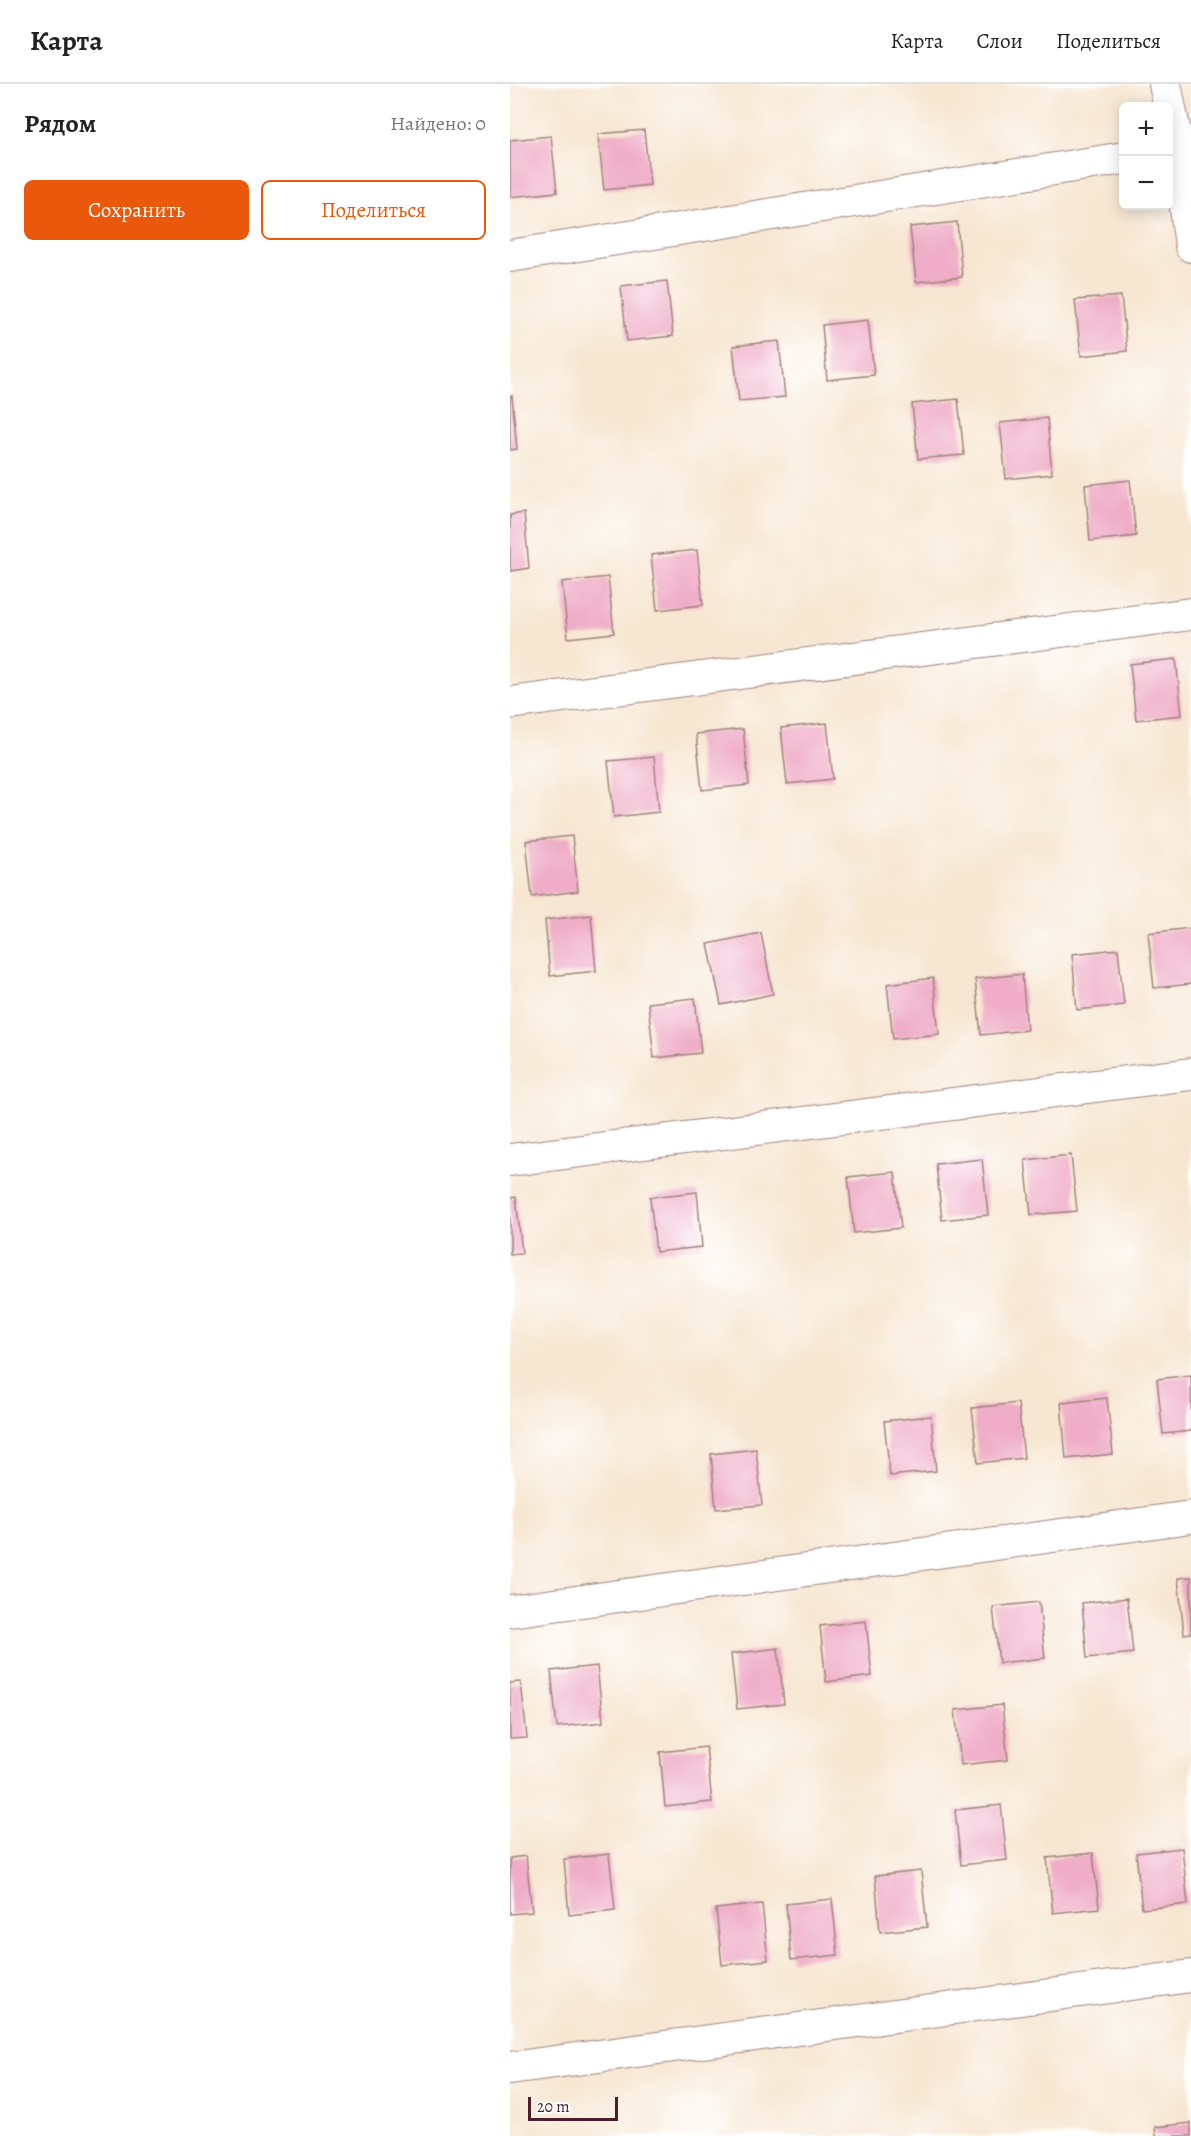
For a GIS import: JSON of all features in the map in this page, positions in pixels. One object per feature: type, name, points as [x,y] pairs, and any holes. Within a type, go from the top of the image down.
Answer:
[{"type":"street","points":[[1166,84],[1179,149],[1191,246]]},
{"type":"street","points":[[510,256],[1119,159]]},
{"type":"street","points":[[510,703],[1191,614]]},
{"type":"street","points":[[510,1160],[1191,1074]]},
{"type":"street","points":[[510,1611],[1191,1517]]},
{"type":"street","points":[[510,2068],[1191,1976]]},
{"type":"building","points":[[644,130],[650,185],[604,190],[598,134]]},
{"type":"building","points":[[551,136],[557,192],[510,197],[510,140]]},
{"type":"building","points":[[957,222],[962,277],[916,282],[910,227]]},
{"type":"building","points":[[667,281],[673,336],[627,341],[621,286]]},
{"type":"building","points":[[1121,296],[1127,351],[1081,356],[1075,300]]},
{"type":"building","points":[[868,320],[874,375],[827,380],[822,325]]},
{"type":"building","points":[[779,341],[785,397],[739,401],[733,346]]},
{"type":"building","points":[[510,396],[512,396],[517,449],[510,450]]},
{"type":"building","points":[[958,399],[964,455],[918,459],[912,404]]},
{"type":"building","points":[[1047,418],[1052,474],[1006,479],[1000,423]]},
{"type":"building","points":[[1130,480],[1136,536],[1090,541],[1085,485]]},
{"type":"building","points":[[524,513],[529,568],[510,571],[510,515]]},
{"type":"building","points":[[697,550],[703,605],[657,610],[651,555]]},
{"type":"building","points":[[608,577],[614,633],[568,638],[562,582]]},
{"type":"building","points":[[1176,659],[1182,715],[1136,720],[1130,664]]},
{"type":"building","points":[[827,723],[833,779],[787,784],[781,728]]},
{"type":"building","points":[[743,729],[749,785],[702,790],[696,734]]},
{"type":"building","points":[[654,757],[659,812],[614,817],[608,761]]},
{"type":"building","points":[[572,836],[578,891],[532,897],[526,841]]},
{"type":"building","points":[[591,915],[596,971],[550,976],[545,920]]},
{"type":"building","points":[[1191,928],[1191,984],[1154,988],[1148,933]]},
{"type":"building","points":[[761,933],[773,994],[721,1005],[708,944]]},
{"type":"building","points":[[1118,949],[1124,1005],[1077,1010],[1072,954]]},
{"type":"building","points":[[1022,974],[1027,1030],[981,1035],[975,979]]},
{"type":"building","points":[[933,978],[939,1034],[893,1039],[887,984]]},
{"type":"building","points":[[695,998],[701,1053],[654,1058],[648,1003]]},
{"type":"building","points":[[1071,1155],[1077,1211],[1031,1215],[1025,1160]]},
{"type":"building","points":[[982,1159],[988,1215],[942,1220],[936,1164]]},
{"type":"building","points":[[895,1172],[901,1228],[854,1233],[848,1177]]},
{"type":"building","points":[[697,1192],[702,1247],[656,1252],[650,1197]]},
{"type":"building","points":[[516,1197],[522,1253],[510,1254],[510,1198]]},
{"type":"building","points":[[1191,1375],[1191,1431],[1163,1434],[1157,1379]]},
{"type":"building","points":[[1107,1398],[1113,1454],[1066,1459],[1061,1403]]},
{"type":"building","points":[[1018,1403],[1024,1458],[978,1463],[972,1408]]},
{"type":"building","points":[[931,1416],[936,1471],[890,1476],[884,1421]]},
{"type":"building","points":[[756,1449],[762,1505],[716,1509],[711,1454]]},
{"type":"building","points":[[1191,1577],[1191,1633],[1184,1634],[1178,1578]]},
{"type":"building","points":[[1127,1598],[1133,1653],[1087,1658],[1082,1603]]},
{"type":"building","points":[[1039,1602],[1045,1658],[999,1663],[993,1607]]},
{"type":"building","points":[[866,1621],[872,1676],[826,1682],[820,1626]]},
{"type":"building","points":[[778,1648],[784,1704],[737,1709],[731,1654]]},
{"type":"building","points":[[597,1666],[603,1722],[557,1727],[551,1671]]},
{"type":"building","points":[[521,1682],[527,1738],[510,1739],[510,1683]]},
{"type":"building","points":[[1002,1705],[1008,1760],[961,1765],[955,1710]]},
{"type":"building","points":[[706,1747],[712,1802],[665,1807],[660,1752]]},
{"type":"building","points":[[1001,1805],[1007,1860],[961,1865],[955,1810]]},
{"type":"building","points":[[1182,1848],[1188,1904],[1142,1909],[1136,1853]]},
{"type":"building","points":[[1093,1853],[1099,1908],[1053,1913],[1047,1858]]},
{"type":"building","points":[[609,1854],[615,1910],[569,1915],[564,1859]]},
{"type":"building","points":[[526,1856],[532,1912],[510,1914],[510,1858]]},
{"type":"building","points":[[921,1871],[927,1927],[880,1932],[875,1876]]},
{"type":"building","points":[[832,1899],[838,1955],[791,1960],[786,1904]]},
{"type":"building","points":[[762,1904],[768,1960],[722,1965],[716,1909]]},
{"type":"building","points":[[1191,2123],[1191,2136],[1156,2136],[1155,2127]]}]
